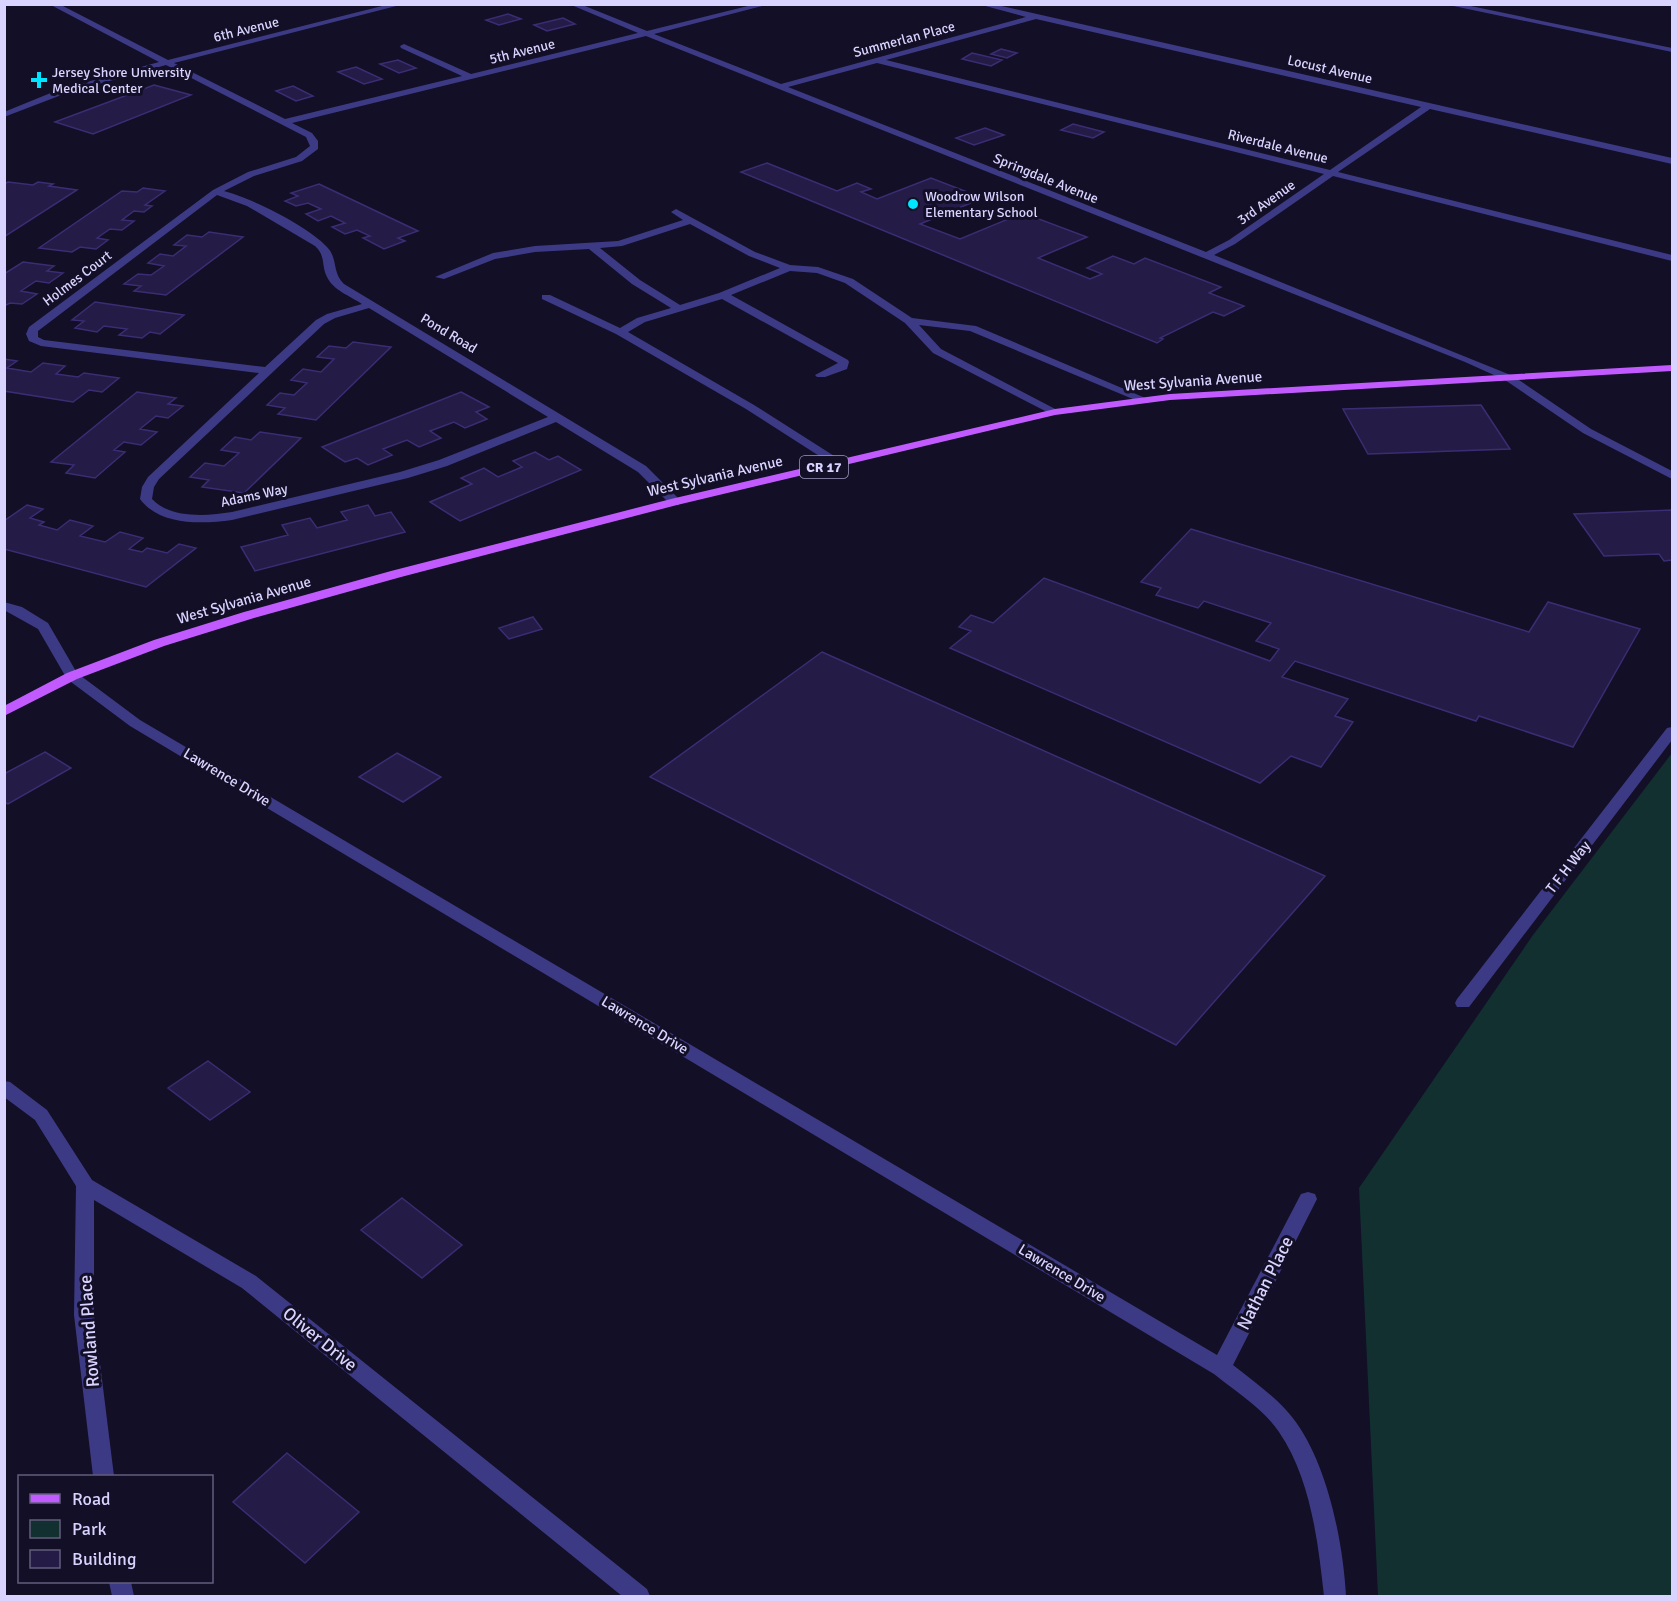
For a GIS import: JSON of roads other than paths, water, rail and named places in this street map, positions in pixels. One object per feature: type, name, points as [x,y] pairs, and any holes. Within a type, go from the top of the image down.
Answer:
[{"type":"main road","name":"West Sylvania Avenue","points":[[4,712],[72,676],[159,643],[249,615],[396,574],[675,502],[1055,412],[1144,400],[1672,368]]},
{"type":"street","points":[[52,4],[284,122]]},
{"type":"street","name":"6th Avenue","points":[[4,115],[61,92],[167,62],[401,4]]},
{"type":"street","name":"Springdale Avenue","points":[[572,4],[1509,378]]},
{"type":"street","name":"5th Avenue","points":[[284,122],[767,4]]},
{"type":"street","name":"Locust Avenue","points":[[981,4],[1672,160]]},
{"type":"street","points":[[1447,4],[1672,50]]},
{"type":"street","name":"Summerlan Place","points":[[779,87],[1036,16]]},
{"type":"street","points":[[404,46],[471,77]]},
{"type":"street","name":"Riverdale Avenue","points":[[876,60],[1672,258]]},
{"type":"street","name":"3rd Avenue","points":[[1206,256],[1232,242],[1428,106]]},
{"type":"street","name":"Holmes Court","points":[[267,371],[41,343],[33,339],[31,334],[33,329],[160,231],[216,192],[251,174],[309,154],[315,147],[314,141],[309,135],[284,122]]},
{"type":"street","name":"Pond Road","points":[[216,192],[242,200],[324,249],[328,256],[330,276],[334,282],[642,470],[675,502]]},
{"type":"street","points":[[676,212],[752,254],[789,268],[818,270],[849,281],[909,321],[937,351],[1055,412]]},
{"type":"street","points":[[440,277],[493,256],[535,249],[619,244],[691,220]]},
{"type":"street","points":[[593,247],[636,282],[680,309]]},
{"type":"street","points":[[620,332],[641,320],[723,296],[789,268]]},
{"type":"street","points":[[723,296],[844,362],[843,368],[821,375]]},
{"type":"street","points":[[546,297],[620,332],[750,407],[838,464]]},
{"type":"street","name":"Adams Way","points":[[371,304],[331,316],[320,322],[267,371],[154,477],[148,487],[146,499],[153,507],[169,515],[187,518],[232,516],[404,475],[443,463],[557,417]]},
{"type":"street","points":[[909,321],[972,328],[1144,400]]},
{"type":"street","points":[[1509,378],[1587,431],[1672,476]]},
{"type":"street","points":[[4,606],[17,610],[43,626],[72,676]]},
{"type":"street","name":"Lawrence Drive","points":[[72,676],[146,729],[1221,1368],[1286,1424],[1307,1468],[1323,1515],[1332,1556],[1335,1596]]},
{"type":"street","name":"T F H Way","points":[[1463,1004],[1672,731]]},
{"type":"street","name":"Oliver Drive","points":[[4,1087],[41,1115],[85,1185],[249,1282],[639,1596]]},
{"type":"street","name":"Rowland Place","points":[[85,1185],[84,1315],[103,1475]]},
{"type":"street","name":"Nathan Place","points":[[1221,1368],[1308,1199]]},
{"type":"place","name":"Jersey Shore University Medical Center","points":[[39,80]]},
{"type":"place","name":"Woodrow Wilson Elementary School","points":[[913,204]]}]
